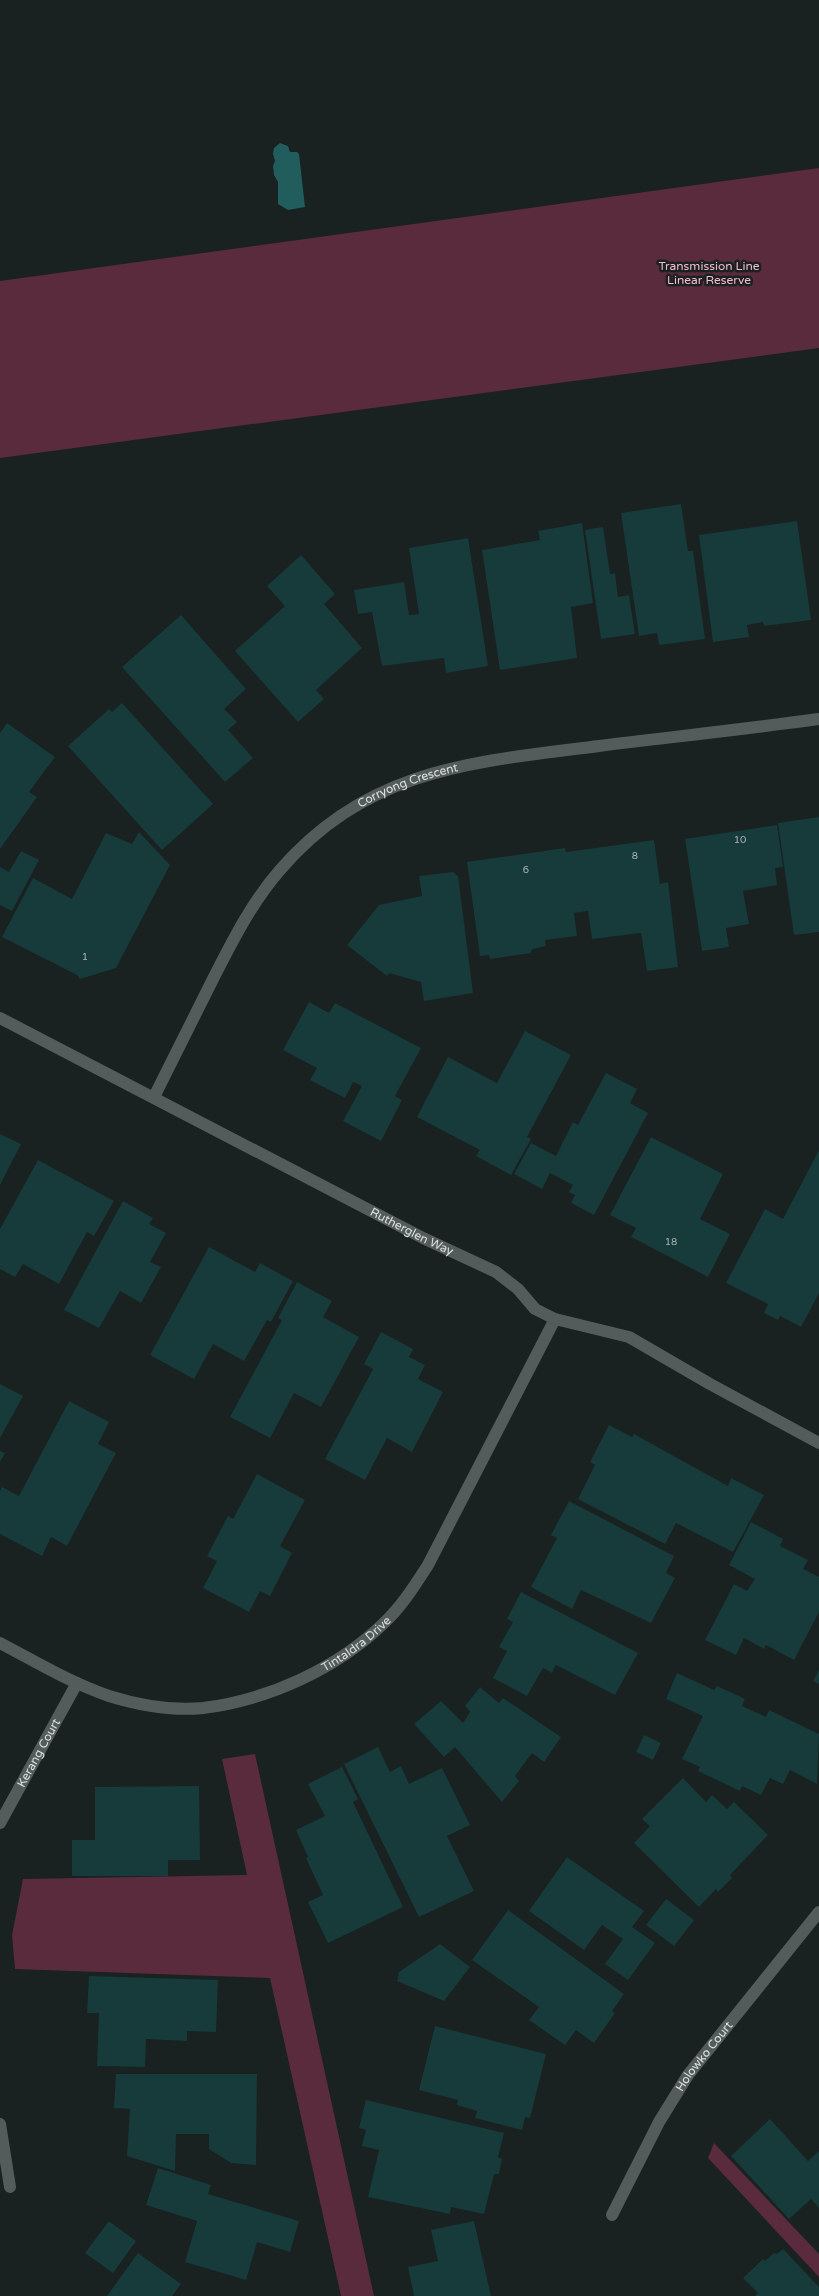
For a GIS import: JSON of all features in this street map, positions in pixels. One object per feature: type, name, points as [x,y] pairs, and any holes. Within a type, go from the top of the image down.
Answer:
[{"type":"street","name":"Corryong Crescent","points":[[154,1097],[239,930],[258,898],[279,871],[303,846],[332,820],[366,798],[402,782],[490,760],[819,719]]},
{"type":"street","name":"Rutherglen Way","points":[[0,1018],[423,1238],[496,1272],[518,1289],[535,1309],[555,1320],[614,1332],[628,1337],[819,1443]]},
{"type":"street","name":"Tintaldra Drive","points":[[0,1643],[77,1683],[109,1696],[143,1704],[173,1708],[201,1708],[255,1697],[316,1672],[366,1639],[386,1622],[428,1565],[555,1320]]},
{"type":"street","name":"Kerang Court","points":[[0,1823],[77,1683]]},
{"type":"street","name":"Holowko Court","points":[[612,2215],[659,2122],[688,2075],[819,1912]]},
{"type":"street","points":[[0,2124],[10,2187]]},
{"type":"green space","name":"Transmission Line Linear Reserve","points":[[819,168],[819,348],[0,458],[0,281]]},
{"type":"green space","points":[[255,1754],[374,2296],[341,2296],[270,1978],[15,1969],[12,1935],[23,1879],[247,1875],[222,1759]]},
{"type":"green space","points":[[714,2143],[819,2254],[819,2277],[708,2158]]},
{"type":"water","points":[[280,143],[288,146],[290,152],[297,152],[299,154],[305,207],[288,210],[278,204],[278,182],[274,175],[273,166],[275,161],[273,154],[274,148]]},
{"type":"building","points":[[681,504],[688,551],[693,551],[705,639],[659,645],[657,633],[639,636],[621,513]]},
{"type":"building","points":[[797,521],[811,620],[764,626],[763,622],[747,625],[749,637],[713,642],[699,535]]},
{"type":"building","points":[[582,523],[593,603],[571,607],[577,658],[500,670],[482,550],[540,540],[538,531]]},
{"type":"building","points":[[603,527],[610,574],[615,573],[618,597],[629,595],[635,634],[601,639],[585,530]]},
{"type":"building","points":[[468,538],[488,666],[446,673],[444,658],[382,666],[372,612],[358,614],[354,590],[404,582],[409,615],[419,614],[409,548]]},
{"type":"building","points":[[301,555],[335,594],[324,604],[362,648],[316,690],[324,699],[298,722],[235,651],[285,606],[267,586]]},
{"type":"building","points":[[181,615],[246,689],[224,709],[237,722],[228,730],[253,758],[225,782],[122,667]]},
{"type":"building","points":[[122,703],[213,804],[162,850],[68,746],[109,709],[112,712]]},
{"type":"building","points":[[7,723],[55,757],[29,792],[37,797],[0,849],[0,733]]},
{"type":"building","points":[[819,817],[819,932],[794,935],[778,823]]},
{"type":"building","points":[[777,825],[783,867],[775,868],[777,885],[743,891],[749,924],[726,928],[729,947],[702,951],[685,839]]},
{"type":"building","points":[[139,832],[170,865],[116,968],[80,979],[77,975],[2,937],[33,878],[72,899],[106,833],[132,844]]},
{"type":"building","points":[[654,840],[660,884],[668,882],[678,967],[647,971],[641,933],[592,939],[588,911],[574,913],[577,936],[545,940],[546,946],[532,949],[531,953],[490,959],[489,955],[480,956],[467,862],[565,848],[566,852]]},
{"type":"building","points":[[21,851],[39,860],[12,911],[0,905],[0,867],[9,872]]},
{"type":"building","points":[[453,872],[458,876],[473,993],[424,1001],[421,982],[389,973],[387,976],[347,945],[379,905],[422,896],[419,876]]},
{"type":"building","points":[[309,1002],[329,1013],[335,1003],[421,1048],[395,1096],[402,1100],[381,1141],[343,1121],[362,1086],[353,1082],[345,1098],[310,1080],[317,1068],[283,1050]]},
{"type":"building","points":[[525,1031],[571,1055],[527,1137],[531,1139],[511,1175],[476,1156],[480,1150],[417,1117],[448,1057],[497,1083]]},
{"type":"building","points":[[606,1073],[637,1089],[630,1103],[648,1113],[594,1215],[571,1203],[575,1195],[569,1192],[573,1185],[550,1173],[542,1189],[514,1174],[531,1143],[556,1156],[573,1122],[578,1125]]},
{"type":"building","points":[[0,1134],[21,1144],[0,1185]]},
{"type":"building","points":[[651,1137],[723,1174],[700,1219],[730,1234],[708,1277],[631,1237],[636,1228],[610,1215]]},
{"type":"building","points":[[819,1150],[819,1293],[801,1327],[780,1316],[778,1320],[764,1313],[768,1304],[726,1283],[765,1209],[783,1219]]},
{"type":"building","points":[[38,1160],[114,1201],[94,1236],[87,1232],[59,1284],[23,1264],[15,1277],[0,1269],[0,1229]]},
{"type":"building","points":[[123,1201],[153,1218],[149,1224],[166,1233],[150,1262],[161,1267],[141,1303],[120,1291],[99,1328],[64,1310]]},
{"type":"building","points":[[209,1247],[255,1272],[260,1263],[293,1281],[271,1322],[267,1320],[244,1361],[213,1344],[194,1379],[150,1355]]},
{"type":"building","points":[[297,1282],[332,1301],[323,1317],[359,1337],[321,1407],[294,1393],[270,1438],[230,1417],[282,1320],[278,1318]]},
{"type":"building","points":[[381,1332],[413,1349],[409,1357],[425,1365],[418,1379],[443,1392],[412,1452],[387,1438],[365,1480],[325,1459],[373,1369],[364,1364]]},
{"type":"building","points":[[0,1384],[23,1396],[0,1438]]},
{"type":"building","points":[[69,1401],[109,1422],[98,1444],[116,1453],[67,1546],[51,1537],[42,1556],[0,1534],[0,1491],[2,1487],[19,1496]]},
{"type":"building","points":[[609,1425],[632,1437],[634,1434],[728,1486],[731,1478],[764,1495],[733,1552],[676,1523],[665,1544],[578,1499],[595,1465],[590,1462]]},
{"type":"building","points":[[0,1451],[5,1453],[0,1462]]},
{"type":"building","points":[[257,1474],[305,1500],[280,1546],[292,1553],[270,1596],[260,1591],[249,1612],[203,1588],[217,1561],[207,1556],[228,1516],[233,1519]]},
{"type":"building","points":[[569,1501],[674,1556],[666,1573],[675,1578],[651,1623],[581,1590],[572,1609],[531,1587],[557,1538],[551,1535]]},
{"type":"building","points":[[751,1522],[783,1539],[780,1546],[808,1560],[803,1569],[819,1577],[819,1612],[794,1660],[766,1645],[764,1649],[744,1638],[736,1655],[705,1640],[734,1584],[747,1591],[755,1579],[729,1565]]},
{"type":"building","points":[[521,1592],[638,1653],[615,1695],[556,1665],[552,1673],[543,1668],[527,1696],[493,1678],[507,1651],[499,1647],[513,1622],[507,1619]]},
{"type":"building","points":[[819,1670],[819,1684],[813,1681]]},
{"type":"building","points":[[677,1673],[714,1690],[717,1686],[745,1699],[742,1706],[766,1717],[769,1710],[819,1734],[817,1784],[790,1770],[783,1784],[770,1778],[761,1795],[742,1786],[740,1791],[698,1771],[700,1767],[682,1759],[703,1716],[666,1699]]},
{"type":"building","points":[[480,1687],[499,1703],[503,1698],[561,1737],[544,1762],[532,1753],[515,1776],[519,1781],[502,1802],[455,1747],[444,1757],[414,1724],[441,1701],[463,1723],[470,1712],[465,1706]]},
{"type":"building","points":[[644,1735],[661,1743],[653,1760],[636,1752]]},
{"type":"building","points":[[378,1747],[390,1772],[401,1766],[409,1784],[442,1768],[470,1825],[447,1836],[474,1891],[419,1917],[344,1764]]},
{"type":"building","points":[[342,1767],[358,1799],[353,1802],[403,1907],[328,1943],[308,1902],[323,1895],[306,1858],[308,1857],[296,1830],[325,1816],[308,1784]]},
{"type":"building","points":[[683,1778],[706,1802],[712,1795],[727,1809],[734,1802],[768,1835],[730,1875],[732,1878],[718,1892],[716,1889],[699,1907],[634,1843],[650,1826],[642,1819]]},
{"type":"building","points":[[199,1786],[200,1860],[168,1860],[168,1876],[72,1876],[72,1840],[95,1840],[95,1787]]},
{"type":"building","points":[[567,1857],[644,1911],[632,1927],[655,1943],[628,1980],[605,1964],[623,1939],[602,1925],[584,1950],[529,1911]]},
{"type":"building","points":[[666,1899],[694,1920],[674,1946],[646,1925]]},
{"type":"building","points":[[508,1910],[624,1994],[612,2011],[615,2013],[594,2043],[576,2030],[565,2045],[529,2020],[539,2007],[472,1960]]},
{"type":"building","points":[[440,1944],[470,1967],[444,2001],[397,1981],[399,1972]]},
{"type":"building","points":[[89,1976],[218,1980],[216,2032],[187,2031],[187,2041],[146,2039],[145,2067],[97,2066],[99,2013],[87,2013]]},
{"type":"building","points":[[435,2026],[546,2054],[530,2118],[525,2117],[522,2130],[475,2118],[477,2111],[457,2105],[458,2100],[419,2090]]},
{"type":"building","points":[[116,2074],[257,2074],[256,2165],[231,2163],[209,2149],[209,2134],[176,2134],[175,2171],[127,2156],[130,2109],[114,2108]]},
{"type":"building","points":[[366,2100],[504,2133],[498,2157],[502,2159],[499,2174],[494,2174],[484,2214],[451,2207],[450,2214],[368,2197],[379,2150],[362,2146],[366,2130],[359,2128]]},
{"type":"building","points":[[770,2119],[808,2161],[819,2151],[819,2208],[811,2199],[789,2219],[731,2156]]},
{"type":"building","points":[[158,2168],[211,2185],[208,2194],[299,2221],[290,2252],[257,2242],[246,2280],[185,2262],[197,2221],[146,2205]]},
{"type":"building","points":[[109,2221],[136,2241],[113,2273],[85,2253]]},
{"type":"building","points":[[474,2221],[491,2296],[414,2296],[408,2267],[438,2261],[431,2230]]},
{"type":"building","points":[[783,2249],[819,2287],[819,2296],[755,2296],[758,2293],[743,2278],[763,2259],[765,2261],[774,2253],[777,2254]]},
{"type":"building","points":[[138,2253],[181,2284],[172,2296],[107,2296]]}]
